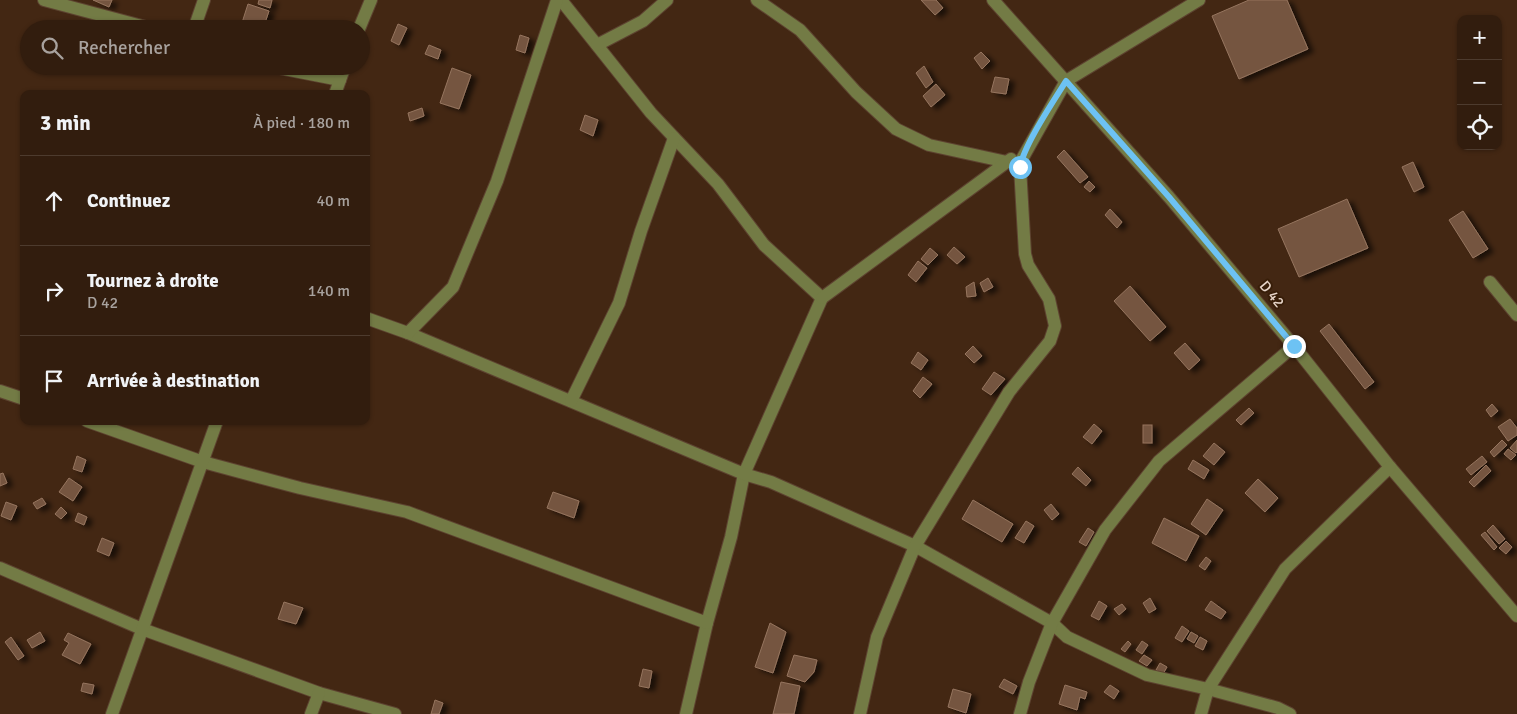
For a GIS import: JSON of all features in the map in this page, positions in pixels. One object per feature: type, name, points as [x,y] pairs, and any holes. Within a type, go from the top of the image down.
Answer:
[{"type":"street","points":[[44,0],[118,20]]},
{"type":"street","points":[[197,20],[204,0]]},
{"type":"street","points":[[363,20],[371,0]]},
{"type":"street","points":[[408,333],[453,287],[497,181],[557,0]]},
{"type":"street","points":[[561,0],[651,113],[718,184],[764,245],[822,298]]},
{"type":"street","points":[[597,45],[643,21],[667,0]]},
{"type":"street","points":[[756,0],[800,30],[856,92],[896,129],[929,145],[1007,162]]},
{"type":"street","name":"D 42","points":[[993,0],[1169,197],[1294,346],[1390,467],[1517,616]]},
{"type":"street","points":[[860,714],[877,637],[915,546],[1009,392],[1050,341],[1055,326],[1049,299],[1028,265],[1025,254],[1020,167],[1028,146],[1066,81],[1199,0]]},
{"type":"street","points":[[315,75],[340,80]]},
{"type":"street","points":[[336,90],[342,75]]},
{"type":"street","points":[[571,401],[619,303],[641,231],[674,138]]},
{"type":"street","points":[[686,714],[707,624],[731,538],[744,474],[822,298],[1028,146]]},
{"type":"street","points":[[1490,282],[1517,315]]},
{"type":"street","points":[[370,319],[408,333],[744,474],[771,482],[915,546],[1052,623],[1067,637],[1147,675],[1208,688],[1278,708],[1290,714]]},
{"type":"street","points":[[1020,714],[1029,682],[1052,623],[1105,530],[1159,461],[1294,346]]},
{"type":"street","points":[[0,391],[20,398]]},
{"type":"street","points":[[98,425],[203,462],[300,488],[407,512],[707,624]]},
{"type":"street","points":[[112,714],[216,425]]},
{"type":"street","points":[[1201,714],[1208,688],[1285,569],[1390,467]]},
{"type":"street","points":[[0,568],[142,629],[319,693],[395,714]]},
{"type":"street","points":[[311,714],[319,693]]},
{"type":"building","points":[[93,0],[112,0],[109,7]]},
{"type":"building","points":[[259,0],[272,0],[270,8],[258,4]]},
{"type":"building","points":[[921,0],[936,0],[943,8],[935,15]]},
{"type":"building","points":[[1249,0],[1287,0],[1308,49],[1239,79],[1212,16]]},
{"type":"building","points":[[248,4],[269,11],[266,20],[243,20]]},
{"type":"building","points":[[398,24],[407,28],[399,45],[391,41]]},
{"type":"building","points":[[520,35],[529,38],[525,53],[516,50]]},
{"type":"building","points":[[429,45],[441,50],[438,59],[425,54]]},
{"type":"building","points":[[981,52],[990,61],[982,69],[974,58]]},
{"type":"building","points":[[924,66],[933,82],[926,88],[916,73]]},
{"type":"building","points":[[452,68],[471,75],[459,109],[440,103]]},
{"type":"building","points":[[995,77],[1009,79],[1006,94],[991,92]]},
{"type":"building","points":[[936,84],[945,95],[931,107],[923,96]]},
{"type":"building","points":[[422,108],[424,116],[410,121],[408,113]]},
{"type":"building","points":[[585,115],[598,120],[593,136],[580,130]]},
{"type":"building","points":[[1064,150],[1088,177],[1080,183],[1057,157]]},
{"type":"building","points":[[1413,162],[1424,187],[1414,192],[1402,167]]},
{"type":"building","points":[[1089,181],[1095,187],[1090,192],[1084,187]]},
{"type":"building","points":[[1347,199],[1368,248],[1299,277],[1278,229]]},
{"type":"building","points":[[1110,209],[1122,222],[1117,228],[1105,215]]},
{"type":"building","points":[[1463,211],[1488,249],[1473,258],[1449,220]]},
{"type":"building","points":[[954,247],[965,257],[957,264],[947,255]]},
{"type":"building","points":[[930,248],[938,255],[928,265],[921,259]]},
{"type":"building","points":[[918,261],[927,268],[916,282],[908,275]]},
{"type":"building","points":[[988,278],[993,287],[984,292],[980,283]]},
{"type":"building","points":[[974,282],[976,296],[967,297],[966,287]]},
{"type":"building","points":[[1130,286],[1166,327],[1150,341],[1114,301]]},
{"type":"building","points":[[1329,324],[1374,382],[1365,389],[1320,331]]},
{"type":"building","points":[[1185,343],[1200,360],[1189,370],[1174,353]]},
{"type":"building","points":[[973,346],[982,356],[974,363],[965,354]]},
{"type":"building","points":[[918,352],[928,360],[921,370],[911,363]]},
{"type":"building","points":[[994,372],[1005,379],[991,395],[982,389]]},
{"type":"building","points":[[923,377],[932,384],[920,398],[913,391]]},
{"type":"building","points":[[1492,404],[1498,411],[1491,417],[1486,410]]},
{"type":"building","points":[[1249,408],[1254,413],[1241,425],[1236,420]]},
{"type":"building","points":[[1510,419],[1517,428],[1517,435],[1508,441],[1498,427]]},
{"type":"building","points":[[1094,424],[1102,431],[1092,444],[1083,437]]},
{"type":"building","points":[[1143,425],[1152,425],[1152,443],[1143,443]]},
{"type":"building","points":[[1502,440],[1507,445],[1494,457],[1490,452]]},
{"type":"building","points":[[1517,440],[1517,452],[1516,453],[1510,448]]},
{"type":"building","points":[[1214,443],[1225,452],[1214,465],[1203,456]]},
{"type":"building","points":[[1508,449],[1516,455],[1511,460],[1504,454]]},
{"type":"building","points":[[77,456],[86,460],[82,472],[73,469]]},
{"type":"building","points":[[1482,456],[1487,462],[1471,475],[1466,469]]},
{"type":"building","points":[[1193,460],[1209,470],[1204,479],[1188,469]]},
{"type":"building","points":[[1486,465],[1491,471],[1474,487],[1469,482]]},
{"type":"building","points":[[1078,467],[1091,480],[1086,486],[1072,474]]},
{"type":"building","points":[[3,473],[7,483],[0,486],[0,474]]},
{"type":"building","points":[[69,478],[82,487],[73,501],[59,492]]},
{"type":"building","points":[[1258,479],[1278,498],[1265,512],[1245,493]]},
{"type":"building","points":[[553,492],[579,501],[574,518],[547,508]]},
{"type":"building","points":[[42,498],[46,504],[37,509],[33,503]]},
{"type":"building","points":[[1207,499],[1223,510],[1206,535],[1191,524]]},
{"type":"building","points":[[973,500],[1013,524],[1002,542],[962,519]]},
{"type":"building","points":[[6,502],[17,506],[11,520],[1,516]]},
{"type":"building","points":[[1051,504],[1059,514],[1052,520],[1044,510]]},
{"type":"building","points":[[61,507],[67,513],[61,519],[55,514]]},
{"type":"building","points":[[78,513],[87,517],[84,525],[75,521]]},
{"type":"building","points":[[1164,518],[1199,536],[1186,561],[1152,543]]},
{"type":"building","points":[[1026,521],[1034,526],[1024,543],[1015,538]]},
{"type":"building","points":[[1493,525],[1505,539],[1499,544],[1487,531]]},
{"type":"building","points":[[1088,528],[1094,532],[1086,546],[1079,542]]},
{"type":"building","points":[[1485,532],[1497,547],[1494,550],[1481,535]]},
{"type":"building","points":[[102,538],[114,543],[109,556],[97,551]]},
{"type":"building","points":[[1506,541],[1512,547],[1506,554],[1499,548]]},
{"type":"building","points":[[1206,557],[1211,561],[1205,570],[1199,566]]},
{"type":"building","points":[[1150,598],[1156,609],[1149,613],[1143,603]]},
{"type":"building","points":[[1099,601],[1107,606],[1099,620],[1091,616]]},
{"type":"building","points":[[1211,601],[1226,612],[1221,619],[1205,610]]},
{"type":"building","points":[[284,602],[303,608],[296,624],[278,619]]},
{"type":"building","points":[[1122,604],[1126,609],[1119,615],[1114,609]]},
{"type":"building","points":[[770,623],[786,632],[773,673],[755,667]]},
{"type":"building","points":[[1182,626],[1189,631],[1182,642],[1175,638]]},
{"type":"building","points":[[40,632],[45,641],[32,648],[27,640]]},
{"type":"building","points":[[1191,632],[1198,636],[1194,643],[1187,639]]},
{"type":"building","points":[[68,633],[91,644],[80,664],[62,655],[69,643],[64,640]]},
{"type":"building","points":[[11,637],[24,656],[18,660],[5,642]]},
{"type":"building","points":[[1200,637],[1207,641],[1203,650],[1195,646]]},
{"type":"building","points":[[1128,641],[1131,644],[1125,652],[1121,649]]},
{"type":"building","points":[[1142,641],[1148,645],[1142,654],[1136,650]]},
{"type":"building","points":[[794,655],[817,660],[814,672],[805,682],[787,676]]},
{"type":"building","points":[[1144,655],[1152,660],[1147,666],[1139,661]]},
{"type":"building","points":[[1160,663],[1167,667],[1163,674],[1156,670]]},
{"type":"building","points":[[643,669],[652,671],[649,688],[639,686]]},
{"type":"building","points":[[1004,679],[1017,686],[1013,694],[999,687]]},
{"type":"building","points":[[781,682],[800,686],[794,714],[773,714]]},
{"type":"building","points":[[83,683],[94,685],[92,694],[81,691]]},
{"type":"building","points":[[1065,685],[1087,692],[1085,699],[1080,697],[1077,710],[1059,704]]},
{"type":"building","points":[[1110,685],[1119,691],[1114,699],[1104,692]]},
{"type":"building","points":[[953,689],[971,694],[966,713],[948,707]]},
{"type":"building","points":[[435,700],[443,703],[439,714],[431,714]]},
{"type":"route","points":[[1020,167],[1028,146],[1066,81],[1169,197],[1294,346]]}]
